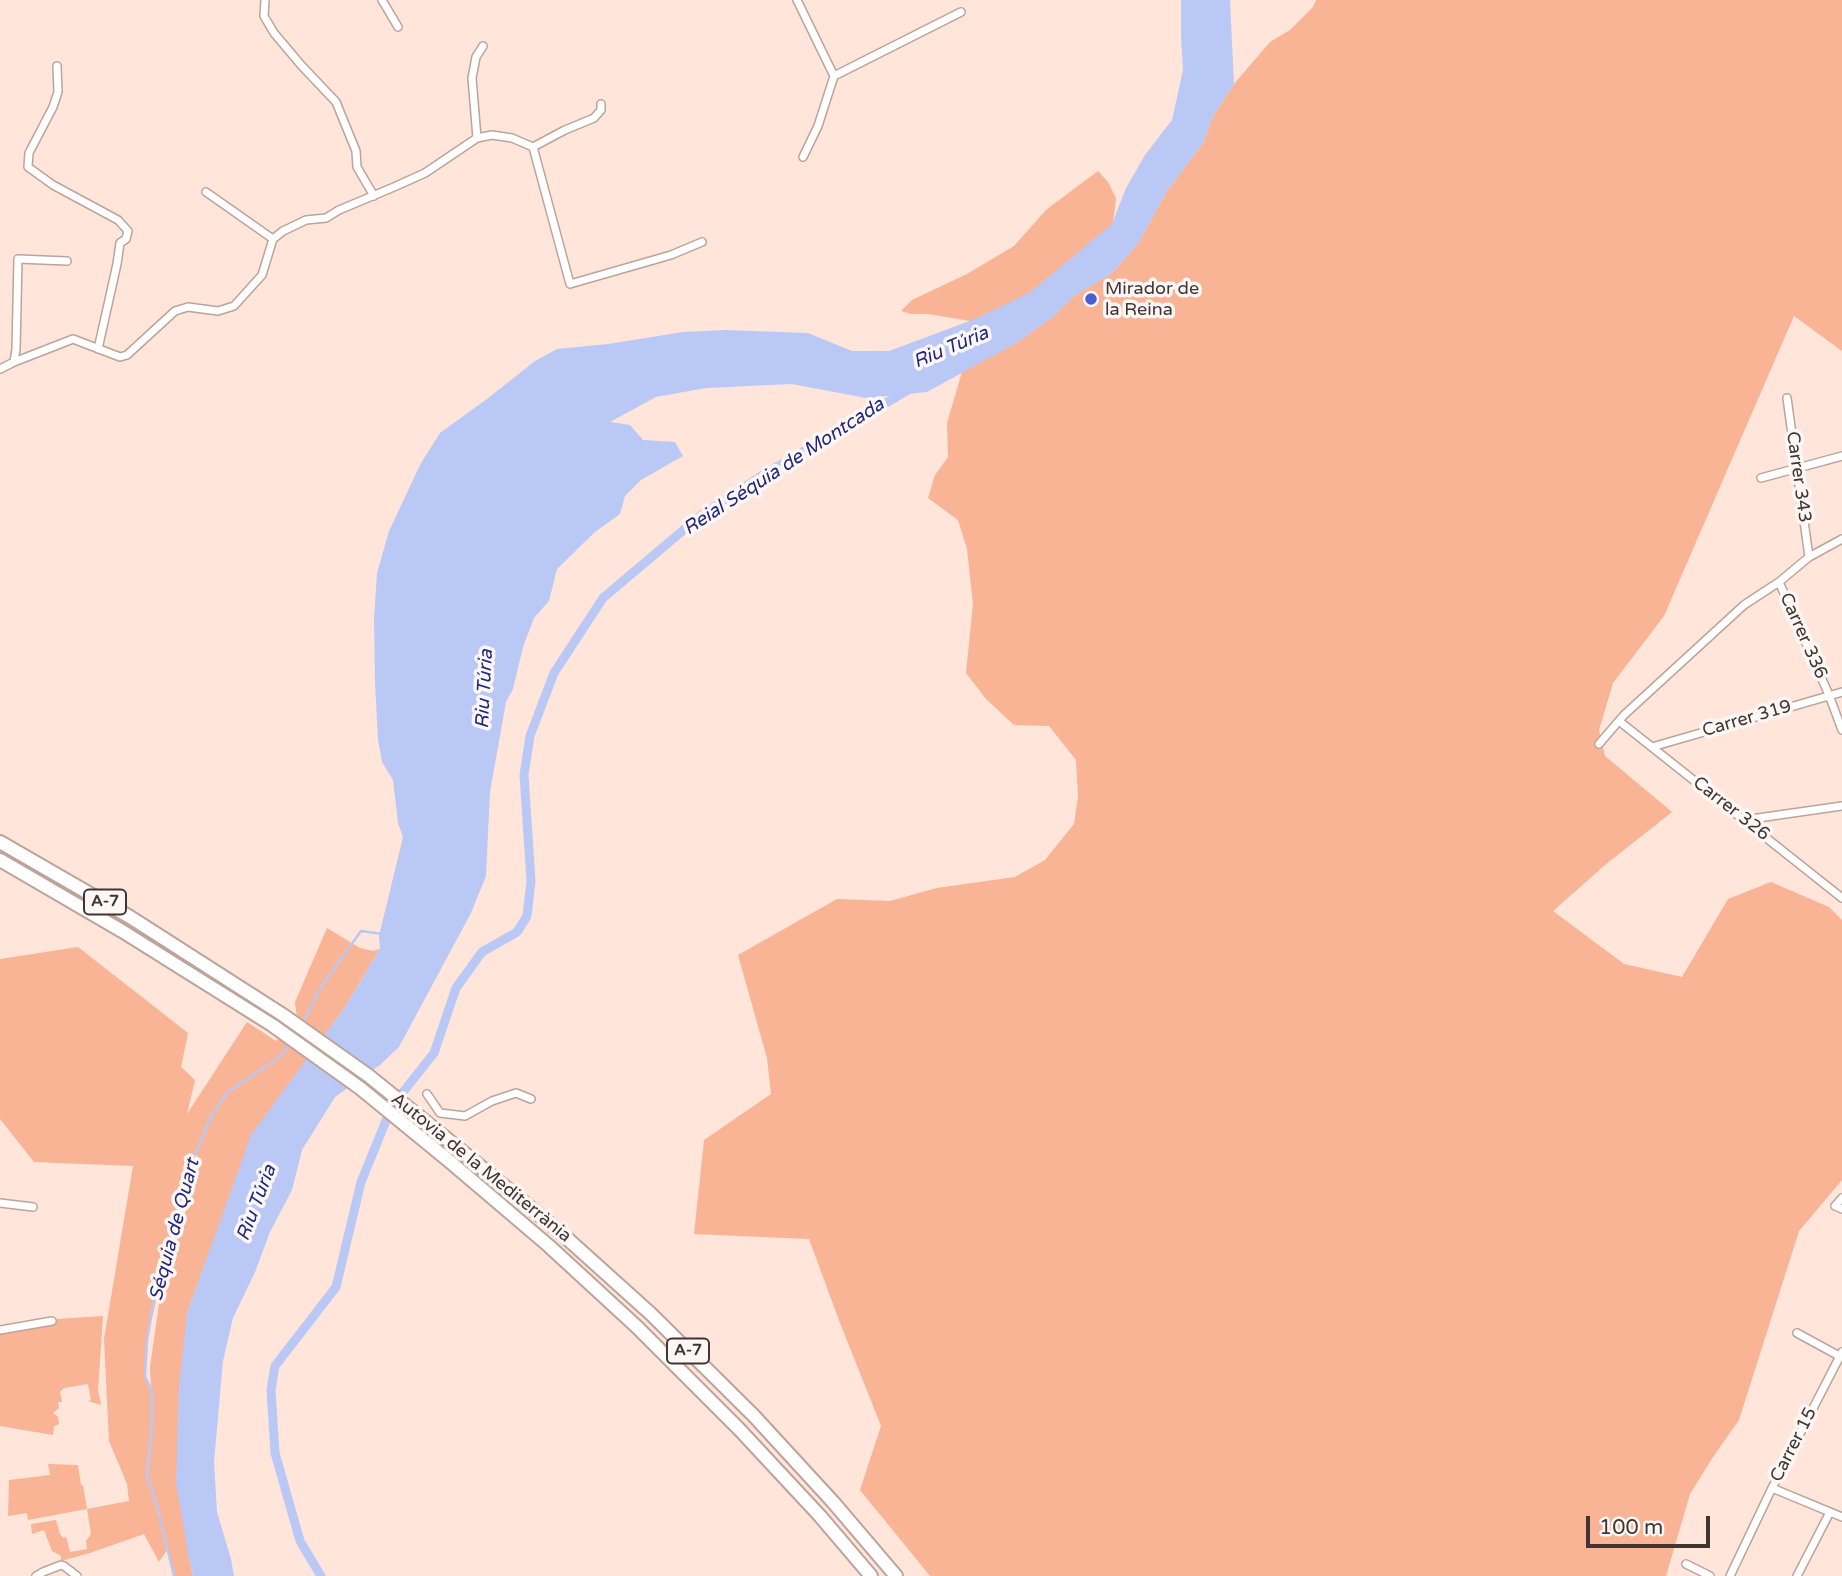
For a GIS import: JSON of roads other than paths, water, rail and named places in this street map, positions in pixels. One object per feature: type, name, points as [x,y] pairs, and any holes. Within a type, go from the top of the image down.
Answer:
[{"type":"highway","name":"Autovia de la Mediterrània","points":[[0,842],[130,917],[283,1015],[369,1076],[458,1148],[561,1233],[651,1314],[754,1416],[896,1576]]},
{"type":"highway","name":"Autovia de la Mediterrània","points":[[0,860],[200,978],[272,1025],[360,1088],[449,1160],[549,1246],[637,1327],[748,1439],[820,1516],[871,1576]]},
{"type":"street","points":[[265,0],[264,16],[274,33],[336,102],[356,151],[357,167],[374,195]]},
{"type":"street","points":[[382,0],[398,27]]},
{"type":"street","points":[[797,0],[834,76],[818,126],[803,157]]},
{"type":"street","points":[[834,76],[961,12]]},
{"type":"street","points":[[477,138],[472,78],[476,57],[483,46]]},
{"type":"street","points":[[57,66],[58,92],[29,153],[28,167],[53,185],[118,220],[128,230],[126,239],[120,243],[98,349]]},
{"type":"street","points":[[533,147],[594,118],[601,110],[601,104]]},
{"type":"street","points":[[0,369],[73,339],[120,357],[127,355],[175,311],[188,307],[218,311],[234,306],[262,275],[273,239],[306,220],[326,218],[425,173],[477,138],[492,135],[512,138],[533,147]]},
{"type":"street","points":[[533,147],[570,284],[671,255],[702,242]]},
{"type":"street","points":[[206,192],[273,239]]},
{"type":"street","points":[[14,362],[18,259],[67,261]]},
{"type":"street","name":"Carrer 343","points":[[1787,398],[1810,557]]},
{"type":"street","points":[[1761,478],[1842,456]]},
{"type":"street","points":[[1599,744],[1619,721],[1744,605],[1810,557],[1842,539]]},
{"type":"street","name":"Carrer 336","points":[[1779,582],[1842,730]]},
{"type":"street","name":"Carrer 319","points":[[1652,747],[1842,691]]},
{"type":"street","name":"Carrer 326","points":[[1619,721],[1842,898]]},
{"type":"street","points":[[1744,820],[1842,806]]},
{"type":"street","points":[[427,1094],[440,1113],[465,1116],[492,1101],[516,1093],[531,1099]]},
{"type":"street","points":[[1838,1207],[1842,1198]]},
{"type":"street","points":[[0,1203],[33,1207]]},
{"type":"street","points":[[0,1330],[52,1321]]},
{"type":"street","points":[[1797,1333],[1841,1355]]},
{"type":"street","name":"Carrer 15","points":[[1730,1576],[1841,1355]]},
{"type":"street","points":[[1772,1488],[1842,1517]]},
{"type":"street","points":[[1797,1576],[1830,1512]]},
{"type":"street","points":[[1686,1564],[1710,1576]]},
{"type":"street","points":[[36,1576],[61,1566],[77,1576]]},
{"type":"water","name":"Riu Túria","points":[[1181,0],[1230,0],[1234,84],[1213,116],[1203,143],[1167,191],[1137,245],[1112,273],[1074,296],[1054,316],[1016,343],[927,392],[866,398],[792,384],[706,388],[656,397],[610,422],[630,425],[643,440],[675,442],[683,456],[641,480],[625,496],[620,514],[595,532],[557,569],[549,601],[534,618],[523,647],[513,689],[506,702],[490,792],[486,876],[471,913],[399,1047],[380,1065],[335,1097],[302,1150],[292,1190],[270,1232],[233,1318],[223,1361],[214,1462],[217,1512],[234,1576],[193,1576],[176,1483],[179,1386],[187,1313],[251,1135],[345,1007],[380,949],[379,936],[403,837],[398,823],[393,780],[382,762],[378,739],[374,619],[377,573],[389,531],[421,463],[440,433],[535,361],[557,349],[683,332],[725,330],[808,333],[852,351],[889,351],[975,319],[1029,293],[1112,224],[1126,188],[1145,155],[1172,120],[1183,70]]},
{"type":"waterway","name":"Reial Séquia de Montcada","points":[[321,1576],[300,1541],[275,1453],[271,1390],[275,1366],[336,1287],[361,1182],[392,1106],[434,1053],[456,988],[482,952],[517,932],[527,916],[531,881],[524,775],[530,736],[554,673],[603,598],[700,516],[760,477],[913,387]]},
{"type":"waterway","name":"Séquia de Quart","points":[[303,1022],[321,987],[361,931],[383,934]]},
{"type":"waterway","name":"Séquia de Quart","points":[[174,1576],[147,1476],[152,1392],[145,1376],[154,1298],[186,1177],[212,1114],[228,1092],[282,1055],[290,1043]]},
{"type":"place","name":"Mirador de la Reina","points":[[1091,299]]}]
